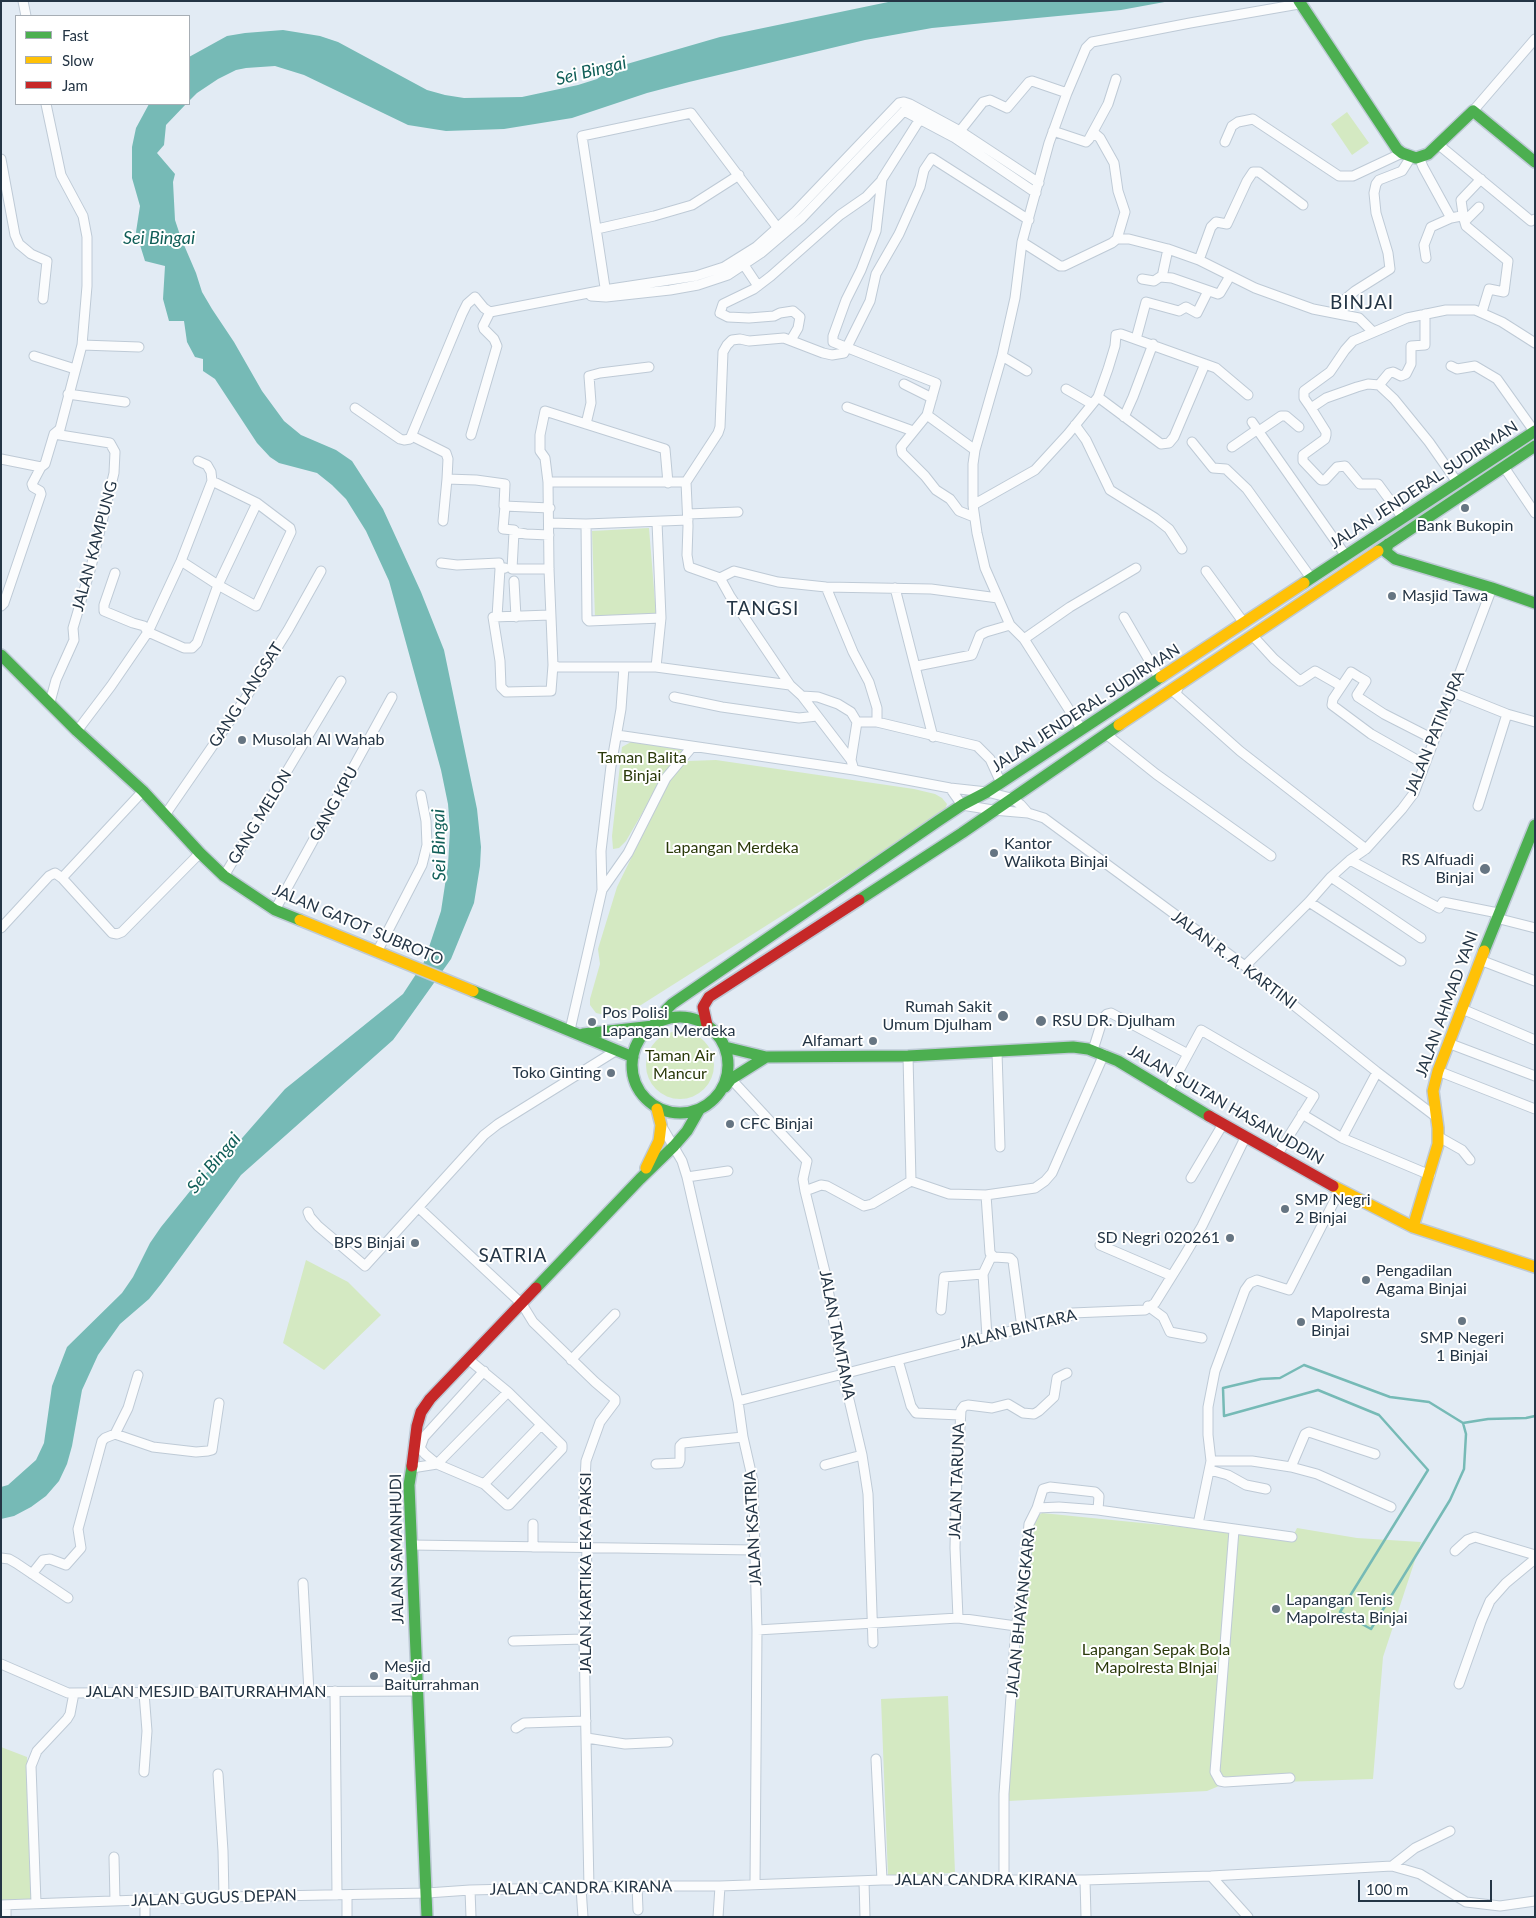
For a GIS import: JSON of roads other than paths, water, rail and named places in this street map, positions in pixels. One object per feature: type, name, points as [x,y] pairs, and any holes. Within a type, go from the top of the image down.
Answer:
[{"type":"main road","points":[[1299,3],[1397,149],[1411,156],[1428,154],[1473,111],[1535,162]]},
{"type":"main road","name":"JALAN JENDERAL SUDIRMAN","points":[[657,1023],[672,1004],[962,805],[1001,783],[1534,431]]},
{"type":"main road","name":"JALAN JENDERAL SUDIRMAN","points":[[707,1025],[703,1008],[709,997],[894,877],[1234,646],[1535,446]]},
{"type":"main road","points":[[1511,447],[1518,457]]},
{"type":"main road","points":[[1418,508],[1426,520]]},
{"type":"main road","points":[[1388,544],[1386,552],[1395,559],[1535,603]]},
{"type":"main road","points":[[1225,636],[1234,646]]},
{"type":"main road","name":"JALAN GATOT SUBROTO","points":[[1,655],[77,730],[143,791],[200,853],[224,876],[275,910],[633,1057]]},
{"type":"main road","name":"JALAN AHMAD YANI","points":[[1413,1228],[1430,1175],[1439,1136],[1432,1091],[1438,1071],[1497,916],[1535,825]]},
{"type":"main road","points":[[883,859],[894,877]]},
{"type":"main road","points":[[674,1018],[690,1018],[707,1025],[720,1038],[725,1047],[728,1056],[728,1075],[720,1093],[711,1103],[699,1110],[682,1114],[657,1108],[639,1091],[632,1069],[633,1057],[640,1040],[657,1023],[674,1018]]},
{"type":"main road","name":"JALAN GATOT SUBROTO","points":[[576,1032],[657,1023]]},
{"type":"main road","name":"JALAN SULTAN HASANUDDIN","points":[[725,1047],[766,1058],[908,1056],[1073,1047],[1092,1050],[1104,1054],[1277,1155],[1413,1228],[1535,1267]]},
{"type":"main road","name":"JALAN SULTAN HASANUDDIN","points":[[720,1093],[732,1079],[750,1066],[766,1058]]},
{"type":"main road","name":"JALAN SAMANHUDI","points":[[640,1179],[659,1140],[661,1125],[657,1108]]},
{"type":"main road","name":"JALAN SAMANHUDI","points":[[427,1917],[409,1485],[417,1426],[421,1412],[430,1399],[468,1359],[674,1146],[687,1131],[699,1110]]},
{"type":"street","points":[[22,1],[26,15]]},
{"type":"street","points":[[1082,730],[1024,639],[1010,625],[986,568],[973,505],[975,450],[1002,356],[1015,298],[1022,242],[1053,131],[1087,46],[1095,40],[1299,3]]},
{"type":"street","points":[[1473,111],[1535,39]]},
{"type":"street","points":[[1053,131],[1086,142],[1108,104],[1116,79]]},
{"type":"street","points":[[960,131],[983,102],[990,100],[1007,108],[1029,82],[1032,81],[1067,94]]},
{"type":"street","points":[[605,293],[687,278],[724,267],[781,229],[802,218],[904,107],[910,104],[960,131],[1039,183]]},
{"type":"street","points":[[1,606],[4,603],[41,494],[40,491],[32,486],[41,467],[45,464],[54,434],[60,429],[82,345],[87,286],[87,237],[83,216],[62,175],[46,105]]},
{"type":"street","points":[[904,107],[920,119],[955,138],[1036,192]]},
{"type":"street","points":[[605,293],[582,136],[691,113],[781,229]]},
{"type":"street","points":[[791,340],[798,328],[800,317],[793,311],[774,316],[749,318],[728,317],[720,313],[726,302],[758,286],[840,215],[866,197],[882,179],[920,119]]},
{"type":"street","points":[[1225,142],[1232,126],[1238,122],[1253,119],[1339,176],[1353,176],[1411,156]]},
{"type":"street","points":[[1093,132],[1100,138],[1114,163],[1118,191],[1125,212],[1117,239]]},
{"type":"street","points":[[1439,145],[1531,221],[1535,219]]},
{"type":"street","points":[[1411,156],[1451,218]]},
{"type":"street","points":[[1339,314],[1340,306],[1344,300],[1390,269],[1388,253],[1376,213],[1374,193],[1379,180],[1402,171],[1411,156]]},
{"type":"street","points":[[854,770],[851,760],[802,696],[790,684],[730,596],[720,578],[689,567],[687,556],[688,517],[686,482],[718,434],[720,427],[723,352],[726,345],[732,340],[749,341],[784,338],[823,353],[832,355],[844,353],[859,319],[870,301],[876,274],[899,234],[920,187],[924,170],[932,158],[1029,220]]},
{"type":"street","points":[[1,159],[18,244],[32,254],[47,260],[43,299]]},
{"type":"street","points":[[1199,260],[1211,227],[1216,222],[1226,224],[1246,181],[1253,172],[1258,172],[1303,205]]},
{"type":"street","points":[[597,229],[692,205],[739,175]]},
{"type":"street","points":[[882,179],[876,231],[861,270],[846,300],[833,336],[833,342],[936,383],[927,414],[901,447],[902,453],[936,490],[950,499],[959,511],[974,517]]},
{"type":"street","points":[[1481,180],[1461,200],[1463,218],[1466,226],[1508,261],[1504,292],[1489,289],[1482,312]]},
{"type":"street","points":[[1426,258],[1424,245],[1431,227],[1451,218],[1463,218],[1479,207]]},
{"type":"street","points":[[355,408],[400,439],[408,440],[412,436],[458,323],[468,304],[475,297],[490,312],[584,295],[670,290],[698,285],[728,275],[744,265],[761,253],[781,229]]},
{"type":"street","points":[[1022,242],[1060,266],[1064,266],[1117,239],[1129,238],[1199,260],[1255,288],[1313,309],[1359,318],[1373,332]]},
{"type":"street","points":[[1162,277],[1168,249]]},
{"type":"street","points":[[744,265],[758,286]]},
{"type":"street","points":[[1142,279],[1154,281],[1162,277],[1172,278],[1220,294],[1230,276]]},
{"type":"street","points":[[1136,339],[1146,302],[1179,311],[1186,307],[1197,313],[1208,291]]},
{"type":"street","points":[[1403,518],[1378,484],[1360,484],[1345,466],[1338,467],[1325,480],[1321,480],[1303,461],[1303,456],[1325,439],[1326,435],[1326,432],[1304,398],[1304,391],[1330,372],[1344,350],[1353,341],[1407,318],[1425,314],[1446,310],[1475,310],[1502,322],[1535,343]]},
{"type":"street","points":[[471,435],[497,346],[494,339],[484,330],[483,326],[490,312]]},
{"type":"street","points":[[1379,385],[1389,372],[1401,376],[1406,374],[1411,364],[1411,346],[1425,345],[1425,314]]},
{"type":"street","points":[[973,505],[1035,470],[1075,426],[1095,401],[1108,369],[1115,346],[1116,335],[1121,334],[1153,344],[1216,368],[1248,396]]},
{"type":"street","points":[[1124,417],[1153,344]]},
{"type":"street","points":[[82,345],[139,347]]},
{"type":"street","points":[[34,356],[75,368]]},
{"type":"street","points":[[1002,356],[1027,371]]},
{"type":"street","points":[[1066,389],[1095,401],[1124,417],[1161,444],[1169,443],[1174,437],[1205,364]]},
{"type":"street","points":[[1451,366],[1458,368],[1475,366],[1497,379],[1534,431]]},
{"type":"street","points":[[586,424],[591,403],[590,376],[649,367]]},
{"type":"street","points":[[904,384],[932,398]]},
{"type":"street","points":[[1311,408],[1326,398],[1357,387],[1368,384],[1379,385],[1394,399],[1429,442],[1457,482]]},
{"type":"street","points":[[68,394],[125,402]]},
{"type":"street","points":[[847,407],[913,431]]},
{"type":"street","points":[[441,563],[457,565],[499,563],[496,617],[493,617],[497,654],[500,661],[501,687],[506,692],[551,691],[553,665],[549,569],[550,508],[545,458],[540,451],[540,435],[545,411],[665,449],[668,483]]},
{"type":"street","points":[[927,414],[975,450]]},
{"type":"street","points":[[1232,447],[1256,427],[1281,416],[1286,416],[1299,427]]},
{"type":"street","points":[[1075,426],[1086,440],[1110,490],[1156,518],[1169,529],[1182,548]]},
{"type":"street","points":[[1256,427],[1346,556]]},
{"type":"street","name":"JALAN KAMPUNG","points":[[50,702],[56,680],[74,640],[73,628],[91,567],[114,473],[115,452],[110,443],[54,434]]},
{"type":"street","points":[[412,436],[446,453],[448,459],[443,520]]},
{"type":"street","points":[[1192,442],[1213,468],[1226,469],[1246,489],[1311,578]]},
{"type":"street","points":[[1,459],[41,467]]},
{"type":"street","points":[[77,730],[111,686],[148,632],[181,561],[212,481],[211,472],[207,465],[198,461]]},
{"type":"street","points":[[1504,467],[1535,513]]},
{"type":"street","points":[[447,479],[476,480],[504,484],[503,528],[514,530],[514,532],[549,535]]},
{"type":"street","points":[[181,561],[218,585],[256,606],[290,536],[292,530],[290,528],[257,503],[212,481]]},
{"type":"street","points":[[548,482],[686,482]]},
{"type":"street","points":[[115,573],[104,605],[104,611],[144,626],[148,632],[184,648],[192,648],[197,644],[218,585],[257,503]]},
{"type":"street","points":[[505,506],[550,508]]},
{"type":"street","points":[[549,524],[657,522],[738,512]]},
{"type":"street","points":[[656,667],[661,618],[657,522]]},
{"type":"street","points":[[586,524],[587,620],[661,618]]},
{"type":"street","points":[[512,568],[514,532]]},
{"type":"street","points":[[1024,639],[1070,607],[1136,568]]},
{"type":"street","points":[[500,569],[549,569]]},
{"type":"street","name":"GANG LANGSAT","points":[[165,815],[245,699],[288,630],[321,571]]},
{"type":"street","points":[[720,578],[734,571],[778,582],[826,588],[932,588],[998,598]]},
{"type":"street","points":[[1206,571],[1244,623]]},
{"type":"street","points":[[514,581],[516,617]]},
{"type":"street","points":[[826,588],[853,652],[869,682],[876,708],[877,722]]},
{"type":"street","points":[[895,588],[917,666],[933,737]]},
{"type":"street","name":"JALAN PATIMURA","points":[[1245,966],[1332,877],[1350,860],[1366,849],[1414,793],[1492,588]]},
{"type":"street","points":[[496,617],[550,615]]},
{"type":"street","points":[[1124,617],[1160,679]]},
{"type":"street","points":[[917,666],[972,655],[980,635],[1010,625]]},
{"type":"street","points":[[1252,634],[1274,659],[1300,682],[1315,671],[1341,687]]},
{"type":"street","points":[[553,665],[558,667],[656,667],[790,684]]},
{"type":"street","points":[[576,1032],[602,890],[601,851],[621,709],[624,667]]},
{"type":"street","points":[[1424,764],[1371,734],[1332,705],[1333,699],[1351,672],[1366,681],[1357,695],[1358,697],[1384,714],[1434,739]]},
{"type":"street","name":"GANG MELON","points":[[224,876],[341,681]]},
{"type":"street","points":[[1180,684],[1176,694],[1240,751],[1366,849]]},
{"type":"street","points":[[1452,692],[1507,714],[1535,722]]},
{"type":"street","points":[[802,696],[818,697],[838,704],[851,712],[857,722],[851,760]]},
{"type":"street","name":"GANG KPU","points":[[275,910],[392,697]]},
{"type":"street","points":[[674,697],[742,710],[799,718],[817,716]]},
{"type":"street","points":[[1478,806],[1507,714]]},
{"type":"street","points":[[857,722],[877,722],[933,737],[977,746],[990,760],[1001,783]]},
{"type":"street","points":[[1106,734],[1156,774],[1271,856]]},
{"type":"street","name":"JALAN R. A. KARTINI","points":[[616,735],[854,770],[950,788],[987,792],[1011,798],[1022,805],[1028,813]]},
{"type":"street","points":[[602,890],[628,852],[666,778],[692,747]]},
{"type":"street","points":[[950,788],[962,805]]},
{"type":"street","points":[[62,878],[143,791]]},
{"type":"street","points":[[377,952],[422,865],[427,845],[426,820],[421,795]]},
{"type":"street","name":"JALAN R. A. KARTINI","points":[[962,805],[1028,813],[1044,818],[1245,966],[1377,1072],[1436,1116]]},
{"type":"street","points":[[1,928],[49,876],[55,873],[62,878],[112,933],[117,934],[122,932],[200,853]]},
{"type":"street","points":[[1350,860],[1439,908],[1443,902],[1535,928]]},
{"type":"street","points":[[1332,877],[1421,938]]},
{"type":"street","points":[[1309,902],[1401,961]]},
{"type":"street","points":[[1480,960],[1535,981]]},
{"type":"street","points":[[1462,1009],[1535,1040]]},
{"type":"street","points":[[1092,1050],[1103,1018],[1111,1013],[1188,1054]]},
{"type":"street","points":[[1168,1091],[1201,1030],[1314,1096],[1277,1155]]},
{"type":"street","points":[[1448,1043],[1535,1076]]},
{"type":"street","points":[[308,1212],[318,1226],[365,1266],[484,1135],[498,1124],[617,1050]]},
{"type":"street","points":[[997,1052],[1000,1147]]},
{"type":"street","points":[[805,1191],[821,1185],[827,1186],[864,1206],[872,1204],[911,1181],[949,1194],[986,1195],[1035,1188],[1052,1173],[1104,1054]]},
{"type":"street","points":[[908,1056],[911,1181]]},
{"type":"street","points":[[1438,1071],[1535,1109]]},
{"type":"street","points":[[1342,1138],[1377,1072]]},
{"type":"street","name":"JALAN TAMTAMA","points":[[732,1079],[806,1158],[808,1166],[803,1179],[805,1191],[826,1272],[843,1374],[862,1456],[868,1494],[873,1643]]},
{"type":"street","points":[[1302,1114],[1342,1138],[1430,1175]]},
{"type":"street","points":[[1192,1178],[1223,1124]]},
{"type":"street","name":"JALAN KSATRIA","points":[[661,1125],[682,1161],[687,1177],[738,1401],[743,1436],[753,1481],[757,1630],[755,1884]]},
{"type":"street","points":[[1148,1306],[1155,1303],[1202,1226],[1246,1136]]},
{"type":"street","points":[[1439,1136],[1462,1150],[1470,1160]]},
{"type":"street","points":[[687,1177],[728,1171]]},
{"type":"street","points":[[1198,1524],[1210,1466],[1208,1407],[1215,1371],[1245,1290],[1250,1283],[1257,1280],[1289,1290],[1340,1190]]},
{"type":"street","points":[[986,1195],[989,1246],[992,1255],[982,1274],[987,1337]]},
{"type":"street","name":"JALAN KARTIKA EKA PAKSI","points":[[419,1208],[522,1304],[534,1322],[615,1399],[615,1402],[600,1422],[586,1461],[584,1498],[586,1548],[584,1639],[587,1738],[585,1888],[582,1917]]},
{"type":"street","points":[[1100,1245],[1172,1276]]},
{"type":"street","points":[[992,1255],[1010,1258],[1013,1261],[1022,1328]]},
{"type":"street","points":[[941,1310],[944,1277],[982,1274]]},
{"type":"street","points":[[1148,1306],[1163,1317],[1170,1332],[1202,1338]]},
{"type":"street","name":"JALAN BINTARA","points":[[738,1401],[1069,1316],[1072,1313],[1145,1310],[1148,1306]]},
{"type":"street","points":[[572,1360],[615,1314]]},
{"type":"street","points":[[468,1359],[484,1371],[508,1392],[562,1445],[562,1449],[508,1505],[484,1484],[437,1464],[420,1448],[424,1437],[484,1371]]},
{"type":"street","name":"JALAN TARUNA","points":[[898,1360],[911,1406],[916,1413],[960,1415],[955,1548],[958,1618]]},
{"type":"street","points":[[960,1415],[964,1406],[968,1405],[992,1408],[1008,1404],[1028,1414],[1042,1409],[1054,1397],[1057,1378],[1067,1373]]},
{"type":"street","points":[[115,1434],[128,1408],[138,1375]]},
{"type":"street","points":[[412,1468],[437,1464],[508,1392]]},
{"type":"street","points":[[32,1574],[43,1560],[50,1559],[66,1565],[81,1548],[78,1529],[104,1438],[115,1434],[153,1447],[196,1452],[212,1450],[218,1403]]},
{"type":"street","points":[[484,1484],[541,1425]]},
{"type":"street","points":[[417,1426],[429,1431]]},
{"type":"street","points":[[1290,1467],[1305,1434],[1309,1432],[1375,1454]]},
{"type":"street","points":[[656,1464],[680,1462],[681,1444],[743,1436]]},
{"type":"street","points":[[825,1465],[862,1456]]},
{"type":"street","points":[[1210,1466],[1252,1461],[1290,1467],[1317,1474],[1391,1507]]},
{"type":"street","points":[[1210,1466],[1246,1485],[1266,1489]]},
{"type":"street","points":[[1037,1508],[1043,1489],[1050,1487],[1095,1492],[1099,1496],[1098,1510]]},
{"type":"street","name":"JALAN BHAYANGKARA","points":[[1004,1879],[1004,1794],[1016,1626],[1023,1591],[1029,1524],[1037,1508],[1059,1507],[1098,1510],[1292,1537]]},
{"type":"street","points":[[533,1548],[534,1524]]},
{"type":"street","points":[[1234,1530],[1215,1772],[1220,1781],[1225,1782],[1290,1778]]},
{"type":"street","points":[[1455,1550],[1467,1540],[1475,1537],[1535,1555]]},
{"type":"street","points":[[411,1545],[755,1550]]},
{"type":"street","points":[[1,1558],[9,1559],[68,1598]]},
{"type":"street","points":[[1459,1684],[1490,1602],[1506,1583],[1535,1559]]},
{"type":"street","points":[[303,1583],[309,1692]]},
{"type":"street","points":[[757,1630],[958,1618],[1016,1626]]},
{"type":"street","points":[[513,1641],[584,1639]]},
{"type":"street","name":"JALAN MESJID BAITURRAHMAN","points":[[1,1664],[68,1694],[417,1690]]},
{"type":"street","points":[[336,1691],[337,1895]]},
{"type":"street","points":[[36,1903],[31,1766],[37,1751],[70,1714],[74,1693]]},
{"type":"street","points":[[144,1693],[147,1731],[144,1772]]},
{"type":"street","points":[[516,1728],[524,1723],[586,1722]]},
{"type":"street","points":[[587,1738],[625,1744],[668,1742]]},
{"type":"street","points":[[876,1759],[882,1880]]},
{"type":"street","points":[[218,1774],[224,1897]]},
{"type":"street","points":[[1392,1866],[1415,1848],[1450,1831]]},
{"type":"street","points":[[114,1857],[115,1901]]},
{"type":"street","name":"JALAN CANDRA KIRANA","points":[[427,1893],[470,1890],[720,1886],[882,1880],[1085,1880],[1211,1876],[1392,1866],[1420,1874],[1466,1902],[1500,1906],[1535,1901]]},
{"type":"street","points":[[1211,1876],[1248,1917]]},
{"type":"street","points":[[1085,1880],[1086,1917]]},
{"type":"street","points":[[864,1881],[865,1917]]},
{"type":"street","points":[[637,1886],[638,1910]]},
{"type":"street","points":[[718,1917],[720,1886]]},
{"type":"street","points":[[470,1890],[471,1917]]},
{"type":"street","name":"JALAN GUGUS DEPAN","points":[[4,1905],[224,1897],[427,1893]]},
{"type":"street","points":[[347,1895],[347,1917]]},
{"type":"street","points":[[145,1901],[145,1917]]},
{"type":"street","points":[[4,1905],[6,1917]]},
{"type":"water","name":"Sei Bingai","points":[[893,1],[1170,1],[1121,10],[932,28],[865,40],[647,93],[572,118],[504,129],[446,131],[408,125],[304,75],[275,66],[236,70],[218,79],[190,100],[190,56],[227,36],[245,33],[283,30],[320,36],[338,42],[427,90],[464,98],[522,97],[578,85],[597,79],[613,68],[720,37]]},
{"type":"water","name":"Sei Bingai","points":[[148,105],[185,105],[166,125],[164,145],[157,153],[175,174],[173,182],[175,220],[202,292],[262,391],[284,421],[301,435],[336,450],[352,461],[383,509],[421,592],[444,650],[477,809],[481,847],[480,866],[474,903],[451,959],[393,1040],[241,1175],[161,1284],[149,1299],[120,1324],[98,1355],[82,1390],[72,1446],[67,1464],[59,1481],[46,1496],[31,1507],[14,1516],[1,1519],[1,1487],[8,1485],[36,1460],[44,1443],[52,1386],[67,1347],[122,1293],[161,1227],[199,1180],[236,1145],[285,1089],[403,994],[424,962],[441,911],[448,865],[450,829],[448,804],[441,770],[389,581],[366,531],[346,499],[317,473],[279,463],[270,457],[257,443],[215,379],[203,371],[203,359],[195,357],[187,342],[184,321],[169,321],[163,299],[165,266],[145,261],[136,232],[140,206],[132,178],[132,147],[136,128]]},
{"type":"waterway","points":[[1304,1365],[1390,1397],[1429,1402],[1463,1423],[1466,1434],[1464,1469],[1450,1500],[1371,1629],[1340,1612],[1428,1470],[1379,1415],[1318,1390],[1224,1416],[1223,1388],[1261,1379],[1280,1378],[1304,1365]]},
{"type":"waterway","points":[[1463,1423],[1488,1419],[1535,1416]]},
{"type":"place","name":"Bank Bukopin","points":[[1465,508]]},
{"type":"place","name":"Masjid Tawa","points":[[1392,596]]},
{"type":"place","name":"Musolah Al Wahab","points":[[242,740]]},
{"type":"place","name":"Kantor Walikota Binjai","points":[[994,853]]},
{"type":"place","name":"RS Alfuadi Binjai","points":[[1485,869]]},
{"type":"place","name":"Rumah Sakit Umum Djulham","points":[[1003,1016]]},
{"type":"place","name":"RSU DR. Djulham","points":[[1041,1021]]},
{"type":"place","name":"Pos Polisi Lapangan Merdeka","points":[[592,1022]]},
{"type":"place","name":"Alfamart","points":[[873,1041]]},
{"type":"place","name":"Toko Ginting","points":[[611,1073]]},
{"type":"place","name":"CFC Binjai","points":[[730,1124]]},
{"type":"place","name":"SMP Negri 2 Binjai","points":[[1285,1209]]},
{"type":"place","name":"SD Negri 020261","points":[[1230,1238]]},
{"type":"place","name":"BPS Binjai","points":[[415,1243]]},
{"type":"place","name":"Pengadilan Agama Binjai","points":[[1366,1280]]},
{"type":"place","name":"SMP Negeri 1 Binjai","points":[[1462,1321]]},
{"type":"place","name":"Mapolresta Binjai","points":[[1301,1322]]},
{"type":"place","name":"Lapangan Tenis Mapolresta Binjai","points":[[1276,1609]]},
{"type":"place","name":"Mesjid Baiturrahman","points":[[374,1676]]},
{"type":"district","name":"BINJAI","points":[[1362,303]]},
{"type":"district","name":"TANGSI","points":[[763,609]]},
{"type":"district","name":"SATRIA","points":[[513,1256]]},
{"type":"park label","name":"Taman Balita Binjai","points":[[642,767]]},
{"type":"park label","name":"Lapangan Merdeka","points":[[732,848]]},
{"type":"park label","name":"Taman Air Mancur","points":[[680,1065]]},
{"type":"park label","name":"Lapangan Sepak Bola Mapolresta BInjai","points":[[1156,1659]]}]
